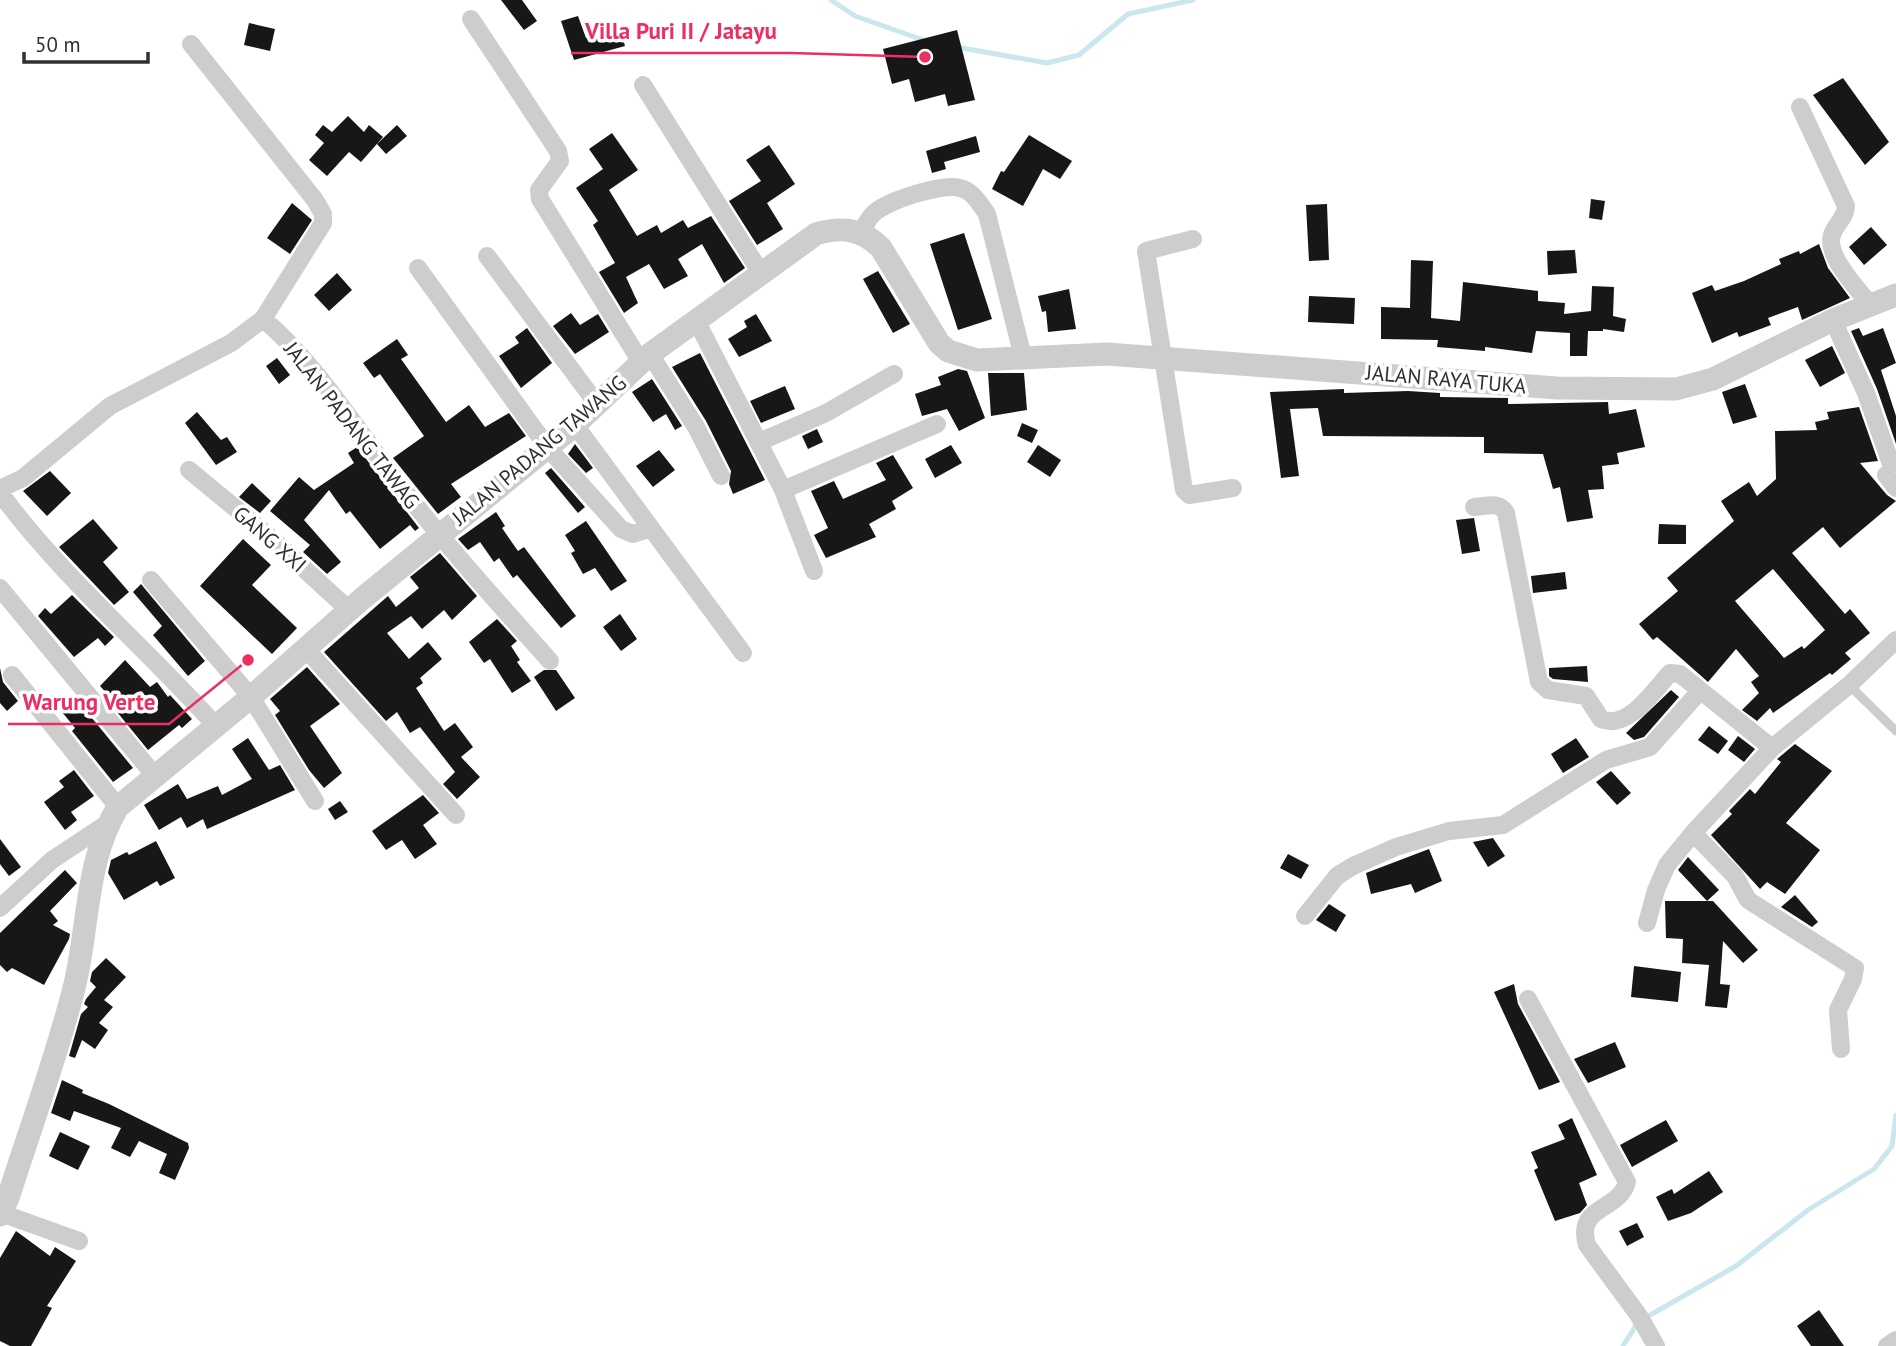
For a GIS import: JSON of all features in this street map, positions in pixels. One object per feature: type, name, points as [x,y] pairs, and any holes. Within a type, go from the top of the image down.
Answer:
[{"type":"street","points":[[471,19],[558,151],[560,160],[539,190],[540,199],[645,358],[695,427],[721,476]]},
{"type":"street","points":[[191,44],[315,200],[323,214],[323,223],[263,319],[230,342],[110,406],[2,493],[75,583],[173,678],[216,726]]},
{"type":"street","points":[[643,85],[761,274]]},
{"type":"street","points":[[1800,107],[1846,206],[1830,240],[1833,254],[1871,305]]},
{"type":"street","points":[[861,232],[872,214],[888,202],[945,188],[961,188],[975,197],[987,214],[1023,357]]},
{"type":"street","name":"JALAN PADANG TAWANG","points":[[111,820],[155,776],[251,697],[349,610],[575,425],[645,358],[816,234],[831,229],[861,232]]},
{"type":"street","name":"JALAN RAYA TUKA","points":[[861,232],[881,248],[939,343],[948,351],[977,360],[1107,354],[1164,356],[1557,388],[1676,389],[1724,374],[1833,320],[1896,295]]},
{"type":"street","points":[[1193,239],[1146,251],[1184,490],[1189,495],[1233,488]]},
{"type":"street","points":[[487,256],[597,404]]},
{"type":"street","points":[[418,268],[548,448],[621,529],[633,534],[651,528]]},
{"type":"street","name":"JALAN PADANG TAWAG","points":[[263,319],[280,333],[312,372],[438,535],[550,661]]},
{"type":"street","points":[[696,320],[783,490],[814,571]]},
{"type":"street","points":[[1833,320],[1866,393],[1891,476]]},
{"type":"street","points":[[759,442],[838,407],[894,374]]},
{"type":"street","points":[[783,490],[937,424]]},
{"type":"street","points":[[575,425],[743,653]]},
{"type":"street","name":"GANG XXI","points":[[189,470],[263,531],[349,610]]},
{"type":"street","points":[[1475,507],[1495,505],[1502,507],[1506,513],[1541,685],[1553,691],[1586,696],[1597,715],[1607,721],[1631,714],[1670,673],[1680,674],[1772,748]]},
{"type":"street","points":[[151,580],[251,697],[315,801]]},
{"type":"street","points":[[0,588],[155,776]]},
{"type":"street","points":[[1647,923],[1660,879],[1693,833],[1772,748],[1849,685],[1896,640]]},
{"type":"street","points":[[305,648],[456,815]]},
{"type":"street","points":[[12,675],[111,820]]},
{"type":"street","points":[[1305,916],[1337,876],[1353,866],[1396,847],[1449,831],[1503,825],[1606,760],[1650,747],[1700,691]]},
{"type":"street","points":[[0,908],[52,860],[111,820]]},
{"type":"street","points":[[79,1241],[1,1214],[74,988],[94,869],[111,820]]},
{"type":"street","points":[[1693,833],[1735,876],[1745,897],[1854,968],[1853,979],[1838,1010],[1841,1049]]},
{"type":"street","points":[[1528,999],[1627,1182],[1621,1196],[1587,1222],[1584,1233],[1587,1245],[1639,1316],[1656,1346]]},
{"type":"street","points":[[1887,1346],[1896,1340]]},
{"type":"lane","points":[[1849,685],[1896,731]]},
{"type":"building","points":[[501,0],[522,0],[537,21],[524,30]]},
{"type":"building","points":[[578,16],[586,38],[620,28],[625,46],[574,60],[561,21]]},
{"type":"building","points":[[249,23],[275,29],[270,51],[244,45]]},
{"type":"building","points":[[957,30],[975,100],[948,106],[945,94],[915,102],[909,79],[892,84],[883,49]]},
{"type":"building","points":[[1843,78],[1889,142],[1865,165],[1813,95]]},
{"type":"building","points":[[348,116],[364,132],[369,125],[383,137],[361,162],[349,152],[327,176],[309,160],[324,143],[315,135],[323,125],[332,132]]},
{"type":"building","points":[[397,125],[407,136],[386,154],[377,144]]},
{"type":"building","points":[[612,133],[638,170],[609,190],[637,236],[657,225],[661,233],[683,220],[688,228],[711,216],[745,268],[724,283],[702,244],[678,259],[688,276],[664,289],[649,264],[626,277],[638,303],[624,313],[599,272],[615,263],[593,225],[598,221],[576,188],[603,169],[589,149]]},
{"type":"building","points":[[1029,135],[1072,161],[1060,179],[1043,169],[1023,206],[992,189],[1001,171],[1004,172]]},
{"type":"building","points":[[976,136],[980,152],[944,162],[946,169],[932,173],[926,151]]},
{"type":"building","points":[[769,145],[795,184],[767,203],[783,229],[757,245],[729,201],[761,181],[746,160]]},
{"type":"building","points":[[1591,199],[1605,201],[1602,220],[1589,218]]},
{"type":"building","points":[[292,203],[312,220],[290,254],[267,238]]},
{"type":"building","points":[[1327,204],[1329,260],[1309,261],[1306,205]]},
{"type":"building","points":[[1871,227],[1887,245],[1864,265],[1849,247]]},
{"type":"building","points":[[964,233],[992,319],[958,330],[930,244]]},
{"type":"building","points":[[1819,244],[1828,268],[1850,298],[1802,320],[1798,307],[1768,318],[1771,325],[1739,337],[1737,332],[1712,343],[1692,293],[1712,285],[1715,291],[1744,281],[1781,264],[1779,259],[1799,251],[1800,254]]},
{"type":"building","points":[[1575,250],[1577,273],[1548,275],[1547,251]]},
{"type":"building","points":[[1411,260],[1433,261],[1431,318],[1460,321],[1463,282],[1538,291],[1538,301],[1565,303],[1564,314],[1591,311],[1592,286],[1614,287],[1613,316],[1626,319],[1624,332],[1603,329],[1588,331],[1587,356],[1570,356],[1570,333],[1536,331],[1532,353],[1485,347],[1485,351],[1437,347],[1438,340],[1381,339],[1381,307],[1410,308]]},
{"type":"building","points":[[878,271],[910,324],[893,333],[863,279]]},
{"type":"building","points":[[337,273],[352,290],[329,311],[314,295]]},
{"type":"building","points":[[1069,289],[1076,329],[1048,332],[1046,311],[1042,312],[1038,296]]},
{"type":"building","points":[[1309,296],[1355,298],[1354,324],[1308,322]]},
{"type":"building","points":[[571,313],[580,325],[598,314],[609,332],[575,354],[553,326]]},
{"type":"building","points":[[756,314],[772,341],[739,357],[728,339],[747,327],[744,321]]},
{"type":"building","points":[[527,328],[552,363],[521,388],[499,356],[519,343],[515,337]]},
{"type":"building","points":[[1859,328],[1863,336],[1883,328],[1896,363],[1881,370],[1896,416],[1896,444],[1877,389],[1851,331]]},
{"type":"building","points":[[397,339],[408,355],[401,359],[446,422],[469,405],[485,427],[509,413],[526,436],[451,484],[461,497],[438,514],[393,458],[424,436],[380,374],[374,378],[363,363]]},
{"type":"building","points":[[1832,346],[1845,373],[1820,387],[1805,360]]},
{"type":"building","points":[[700,353],[765,480],[733,494],[729,484],[731,471],[706,421],[672,367]]},
{"type":"building","points":[[277,358],[290,375],[279,384],[266,366]]},
{"type":"building","points":[[958,369],[967,371],[985,418],[959,431],[947,409],[922,416],[915,394],[941,385],[938,377]]},
{"type":"building","points":[[988,373],[1024,373],[1027,410],[991,416]]},
{"type":"building","points":[[652,379],[682,426],[675,430],[666,414],[653,422],[632,392]]},
{"type":"building","points":[[1745,384],[1757,417],[1733,424],[1722,392]]},
{"type":"building","points":[[785,386],[795,409],[761,423],[750,401]]},
{"type":"building","points":[[1344,389],[1344,393],[1408,391],[1440,393],[1440,397],[1508,398],[1508,404],[1608,402],[1609,414],[1636,409],[1645,447],[1617,453],[1619,464],[1602,466],[1604,489],[1588,490],[1593,518],[1567,522],[1560,487],[1553,489],[1543,454],[1484,453],[1484,437],[1323,436],[1318,408],[1290,409],[1299,476],[1281,478],[1270,392]]},
{"type":"building","points":[[1859,407],[1878,461],[1860,463],[1887,495],[1896,501],[1840,548],[1823,527],[1792,553],[1845,614],[1850,609],[1870,633],[1845,653],[1851,659],[1832,675],[1830,673],[1773,713],[1770,708],[1757,721],[1742,710],[1759,693],[1751,682],[1759,676],[1736,649],[1708,682],[1657,637],[1653,640],[1639,624],[1678,591],[1667,578],[1734,521],[1721,501],[1749,482],[1757,496],[1776,479],[1775,431],[1817,430],[1815,422],[1829,419],[1827,412]],"holes":[[[1773,569],[1825,630],[1804,649],[1802,646],[1784,658],[1735,601]]]},
{"type":"building","points":[[197,412],[221,440],[227,437],[237,452],[216,465],[185,423]]},
{"type":"building","points":[[1022,423],[1038,430],[1032,443],[1017,436]]},
{"type":"building","points":[[817,429],[823,442],[808,449],[802,436]]},
{"type":"building","points":[[575,444],[593,468],[586,473],[568,454]]},
{"type":"building","points":[[951,445],[962,463],[935,478],[925,459]]},
{"type":"building","points":[[1038,445],[1061,460],[1050,477],[1027,462]]},
{"type":"building","points":[[357,447],[419,528],[415,531],[410,525],[380,549],[350,511],[346,514],[329,490],[304,520],[341,562],[327,574],[303,552],[310,545],[270,511],[299,477],[314,490],[354,463],[348,453]]},
{"type":"building","points":[[659,450],[675,470],[653,487],[636,466]]},
{"type":"building","points":[[893,455],[913,488],[892,501],[896,509],[869,524],[876,537],[826,558],[814,535],[828,528],[811,491],[834,481],[843,499],[886,480],[876,463]]},
{"type":"building","points":[[551,468],[585,507],[578,513],[545,473]]},
{"type":"building","points":[[50,471],[71,493],[47,516],[23,491]]},
{"type":"building","points":[[252,483],[271,501],[260,513],[239,497]]},
{"type":"building","points":[[496,512],[505,526],[502,528],[518,551],[524,547],[576,616],[561,628],[517,575],[513,578],[499,558],[494,562],[480,542],[468,550],[458,539]]},
{"type":"building","points":[[1474,518],[1480,551],[1462,554],[1456,520]]},
{"type":"building","points":[[93,519],[118,548],[103,562],[129,592],[114,605],[59,547]]},
{"type":"building","points":[[586,521],[627,581],[611,591],[595,568],[583,574],[571,553],[575,551],[565,535]]},
{"type":"building","points":[[1659,524],[1686,525],[1686,544],[1658,544]]},
{"type":"building","points":[[243,539],[271,565],[252,585],[297,628],[272,654],[200,586]]},
{"type":"building","points":[[440,553],[477,596],[452,620],[444,610],[422,629],[411,616],[387,633],[409,659],[428,642],[442,659],[420,678],[423,683],[416,688],[444,731],[455,723],[473,747],[461,757],[480,777],[457,799],[443,784],[455,772],[420,727],[410,733],[397,712],[386,721],[324,652],[388,596],[396,607],[419,588],[410,577]]},
{"type":"building","points":[[1565,572],[1567,589],[1533,593],[1531,576]]},
{"type":"building","points":[[141,584],[205,661],[188,676],[153,635],[162,626],[133,592]]},
{"type":"building","points":[[72,595],[114,637],[105,646],[98,638],[74,657],[38,616],[45,608],[51,614]]},
{"type":"building","points":[[620,614],[637,639],[621,651],[603,627]]},
{"type":"building","points":[[497,619],[517,641],[511,646],[520,660],[517,662],[531,681],[512,693],[490,659],[484,663],[469,642]]},
{"type":"building","points":[[125,660],[150,687],[157,682],[168,697],[170,695],[192,719],[182,728],[179,725],[148,750],[117,712],[121,709],[100,686]]},
{"type":"building","points":[[1587,666],[1588,682],[1553,679],[1549,676],[1549,668]]},
{"type":"building","points":[[307,667],[340,704],[310,726],[342,773],[324,788],[309,770],[275,715],[280,711],[270,699]]},
{"type":"building","points":[[0,668],[3,682],[18,701],[7,711],[0,703]]},
{"type":"building","points":[[544,670],[556,670],[575,698],[556,711],[534,677]]},
{"type":"building","points":[[1671,690],[1679,697],[1644,737],[1634,740],[1626,733]]},
{"type":"building","points":[[73,695],[133,768],[113,782],[72,731],[75,728],[58,707]]},
{"type":"building","points":[[1709,726],[1728,741],[1718,754],[1698,740]]},
{"type":"building","points":[[1738,736],[1755,749],[1744,762],[1728,750]]},
{"type":"building","points":[[248,738],[269,770],[280,765],[295,790],[207,829],[203,819],[187,828],[181,817],[159,830],[144,805],[178,784],[187,799],[218,786],[222,795],[252,779],[232,749]]},
{"type":"building","points":[[1576,738],[1589,757],[1563,773],[1551,754]]},
{"type":"building","points":[[1795,744],[1832,771],[1786,823],[1820,850],[1785,894],[1767,882],[1760,889],[1711,835],[1732,814],[1729,811],[1750,789],[1755,794],[1781,762],[1777,759]]},
{"type":"building","points":[[74,770],[94,796],[71,812],[77,820],[65,830],[44,802],[64,787],[59,781]]},
{"type":"building","points":[[1611,771],[1631,793],[1617,805],[1596,782]]},
{"type":"building","points":[[423,795],[439,813],[423,825],[437,844],[415,859],[402,840],[386,850],[372,831]]},
{"type":"building","points":[[340,801],[348,812],[335,820],[328,809]]},
{"type":"building","points":[[1493,838],[1505,856],[1488,867],[1473,842]]},
{"type":"building","points":[[0,839],[21,867],[9,876],[0,864]]},
{"type":"building","points":[[156,841],[175,878],[160,886],[157,881],[124,900],[108,873],[111,860],[127,852],[129,855]]},
{"type":"building","points":[[1429,849],[1442,881],[1415,893],[1411,884],[1371,894],[1366,873]]},
{"type":"building","points":[[1288,854],[1309,865],[1301,879],[1280,868]]},
{"type":"building","points":[[1688,857],[1719,890],[1707,901],[1678,870]]},
{"type":"building","points":[[65,870],[77,883],[50,911],[58,921],[53,925],[70,934],[44,985],[12,968],[7,972],[0,965],[0,933]]},
{"type":"building","points":[[1795,895],[1818,922],[1812,927],[1781,907]]},
{"type":"building","points":[[1665,901],[1713,901],[1758,950],[1743,963],[1723,941],[1720,984],[1730,985],[1727,1008],[1705,1006],[1709,965],[1682,963],[1683,939],[1666,938]]},
{"type":"building","points":[[1329,904],[1346,915],[1336,932],[1316,920]]},
{"type":"building","points":[[106,958],[126,977],[104,1000],[113,1007],[99,1023],[108,1030],[95,1049],[82,1040],[75,1058],[69,1056],[81,1014],[88,1007],[84,1004],[96,987],[90,981],[92,972]]},
{"type":"building","points":[[1634,966],[1681,972],[1678,1002],[1631,997]]},
{"type":"building","points":[[1514,984],[1518,1004],[1560,1082],[1539,1090],[1494,992]]},
{"type":"building","points":[[1615,1042],[1626,1067],[1588,1083],[1574,1059]]},
{"type":"building","points":[[62,1080],[83,1090],[82,1093],[188,1143],[189,1148],[175,1180],[159,1173],[167,1154],[139,1141],[130,1157],[111,1148],[121,1128],[74,1111],[70,1121],[51,1113]]},
{"type":"building","points":[[1572,1118],[1597,1175],[1579,1183],[1587,1205],[1580,1213],[1555,1221],[1534,1170],[1538,1168],[1531,1152],[1565,1139],[1558,1125]]},
{"type":"building","points":[[1666,1120],[1678,1141],[1632,1167],[1620,1145]]},
{"type":"building","points":[[60,1132],[90,1146],[78,1170],[49,1156]]},
{"type":"building","points":[[1709,1171],[1723,1192],[1691,1213],[1668,1221],[1656,1197],[1672,1189],[1674,1194]]},
{"type":"building","points":[[1637,1223],[1644,1237],[1627,1246],[1619,1231]]},
{"type":"building","points":[[16,1231],[50,1256],[55,1247],[76,1261],[47,1306],[52,1308],[31,1346],[10,1346],[0,1341],[0,1258]]},
{"type":"building","points":[[1819,1310],[1844,1346],[1811,1346],[1797,1326]]},
{"type":"waterway","points":[[831,0],[855,16],[926,41]]},
{"type":"waterway","points":[[956,47],[1047,63],[1079,55],[1128,14],[1193,0]]},
{"type":"waterway","points":[[1623,1346],[1638,1322],[1736,1266],[1808,1210],[1874,1169],[1892,1146],[1896,1115]]},
{"type":"place","name":"Villa Puri II / Jatayu","points":[[925,57]]},
{"type":"place","name":"Warung Verte","points":[[248,660]]}]
